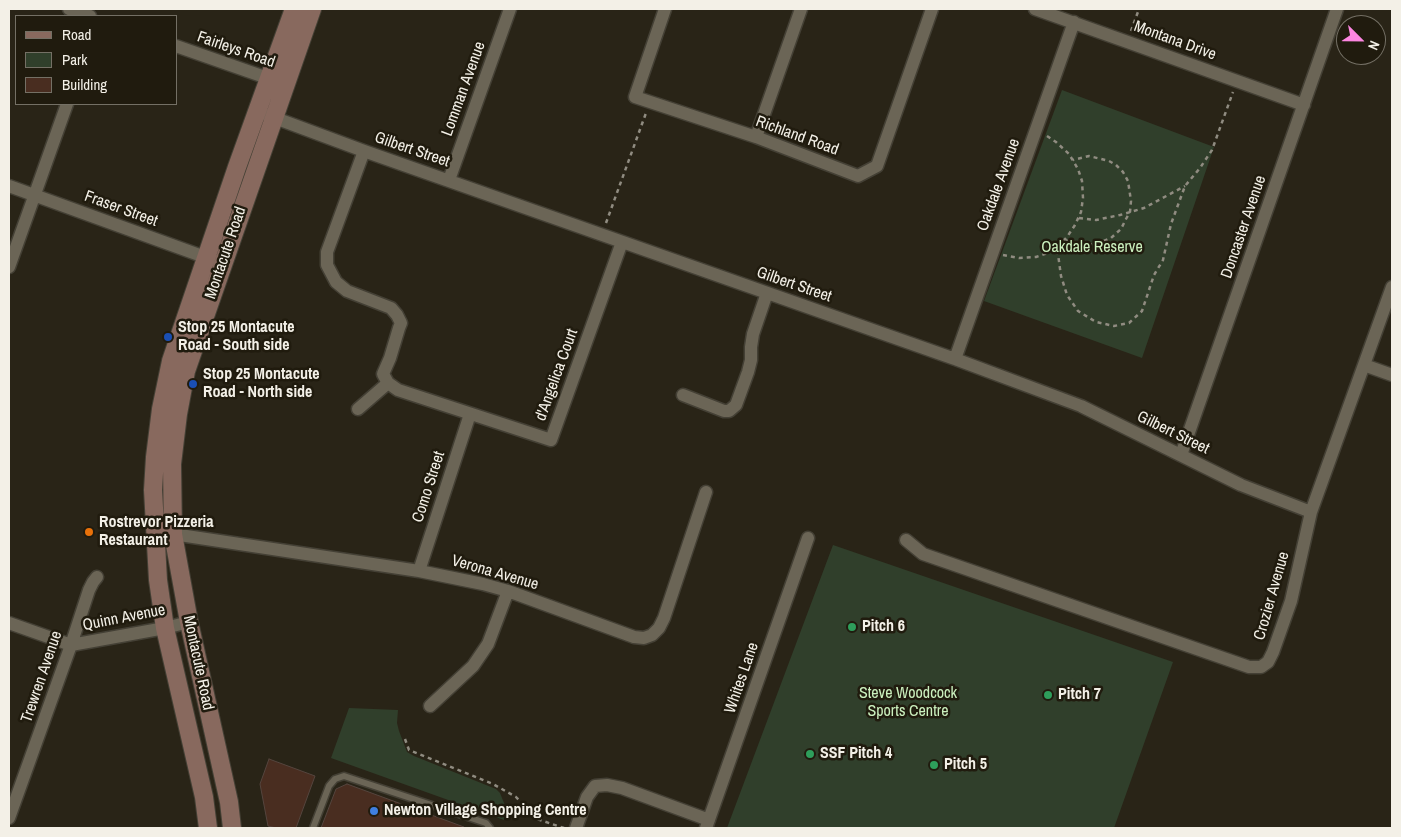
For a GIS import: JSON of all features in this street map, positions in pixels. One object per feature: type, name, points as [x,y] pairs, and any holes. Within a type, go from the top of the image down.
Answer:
[{"type":"main road","name":"Montacute Road","points":[[208,828],[204,797],[165,628],[158,580],[153,490],[155,456],[161,409],[171,361],[273,118],[277,82],[294,9]]},
{"type":"main road","name":"Montacute Road","points":[[232,828],[229,802],[189,622],[173,534],[172,464],[178,414],[186,371],[214,260],[257,112],[277,82],[312,9]]},
{"type":"street","points":[[69,9],[87,15]]},
{"type":"street","name":"Lomman Avenue","points":[[449,180],[510,9]]},
{"type":"street","name":"Richland Road","points":[[665,9],[635,97],[756,138],[858,176],[877,166],[932,9]]},
{"type":"street","points":[[756,138],[802,9]]},
{"type":"street","name":"Montana Drive","points":[[1035,9],[1304,105]]},
{"type":"street","name":"Doncaster Avenue","points":[[1181,455],[1337,9]]},
{"type":"street","name":"Oakdale Avenue","points":[[955,359],[1074,22]]},
{"type":"street","name":"Fairleys Road","points":[[178,47],[277,82]]},
{"type":"street","points":[[9,267],[67,105]]},
{"type":"street","name":"Gilbert Street","points":[[257,112],[955,359],[1081,406],[1241,485],[1311,512]]},
{"type":"street","points":[[358,409],[385,378],[401,323],[397,315],[390,308],[347,291],[336,282],[327,265],[327,252],[364,151]]},
{"type":"street","name":"Fraser Street","points":[[9,186],[214,260]]},
{"type":"street","name":"d'Angelica Court","points":[[385,378],[398,390],[551,440],[622,242]]},
{"type":"street","name":"Crozier Avenue","points":[[906,540],[923,554],[1249,667],[1261,667],[1268,662],[1273,652],[1291,600],[1311,512],[1392,287]]},
{"type":"street","points":[[683,394],[724,411],[729,411],[736,405],[751,360],[753,334],[768,293]]},
{"type":"street","points":[[1364,365],[1392,376]]},
{"type":"street","name":"Como Street","points":[[419,571],[470,414]]},
{"type":"street","name":"Verona Avenue","points":[[173,534],[419,571],[483,584],[508,591],[634,637],[644,638],[652,635],[659,628],[664,618],[706,492]]},
{"type":"street","name":"Whites Lane","points":[[708,824],[808,538]]},
{"type":"street","name":"Trewren Avenue","points":[[9,818],[89,590],[97,577]]},
{"type":"street","points":[[430,706],[473,666],[488,644],[508,591]]},
{"type":"street","name":"Quinn Avenue","points":[[9,623],[71,645],[189,622]]},
{"type":"street","points":[[570,828],[595,786],[607,784],[622,788],[708,824]]},
{"type":"lane","points":[[314,828],[329,786],[335,779],[344,776],[486,823],[490,828]]},
{"type":"path","points":[[1127,42],[1139,9]]},
{"type":"path","points":[[1057,247],[1061,276],[1067,295],[1078,311],[1096,322],[1114,326],[1129,323],[1142,311],[1154,276],[1163,260],[1171,224],[1186,186],[1212,150],[1237,81]]},
{"type":"path","points":[[605,227],[650,102]]},
{"type":"path","points":[[993,252],[1019,258],[1036,257],[1048,253],[1057,247],[1076,225],[1081,212],[1083,198],[1082,182],[1078,169],[1069,154],[1048,136]]},
{"type":"path","points":[[1065,240],[1087,245],[1111,238],[1120,229],[1130,212],[1131,201],[1128,181],[1123,172],[1109,161],[1089,156],[1073,160]]},
{"type":"path","points":[[1078,218],[1096,220],[1144,208],[1186,186]]},
{"type":"path","points":[[405,739],[409,750],[494,784],[516,797],[537,819],[570,828]]},
{"type":"green space","name":"Oakdale Reserve","points":[[1062,90],[1214,147],[1142,358],[984,301]]},
{"type":"green space","name":"Steve Woodcock Sports Centre","points":[[833,545],[1173,662],[1114,828],[727,828]]},
{"type":"green space","points":[[349,708],[398,710],[397,723],[407,752],[496,789],[500,793],[506,808],[504,820],[331,758]]},
{"type":"building","points":[[269,759],[315,776],[296,828],[268,826],[260,784]]},
{"type":"building","name":"Newton Village Shopping Centre","points":[[347,784],[464,828],[321,828],[336,789]]},
{"type":"place","name":"Stop 25 Montacute Road - South side","points":[[168,337]]},
{"type":"place","name":"Stop 25 Montacute Road - North side","points":[[193,384]]},
{"type":"place","name":"Rostrevor Pizzeria Restaurant","points":[[89,532]]},
{"type":"place","name":"Pitch 6","points":[[852,627]]},
{"type":"place","name":"Pitch 7","points":[[1048,695]]},
{"type":"place","name":"SSF Pitch 4","points":[[810,754]]},
{"type":"place","name":"Pitch 5","points":[[934,765]]},
{"type":"place","name":"Newton Village Shopping Centre","points":[[374,811]]}]
